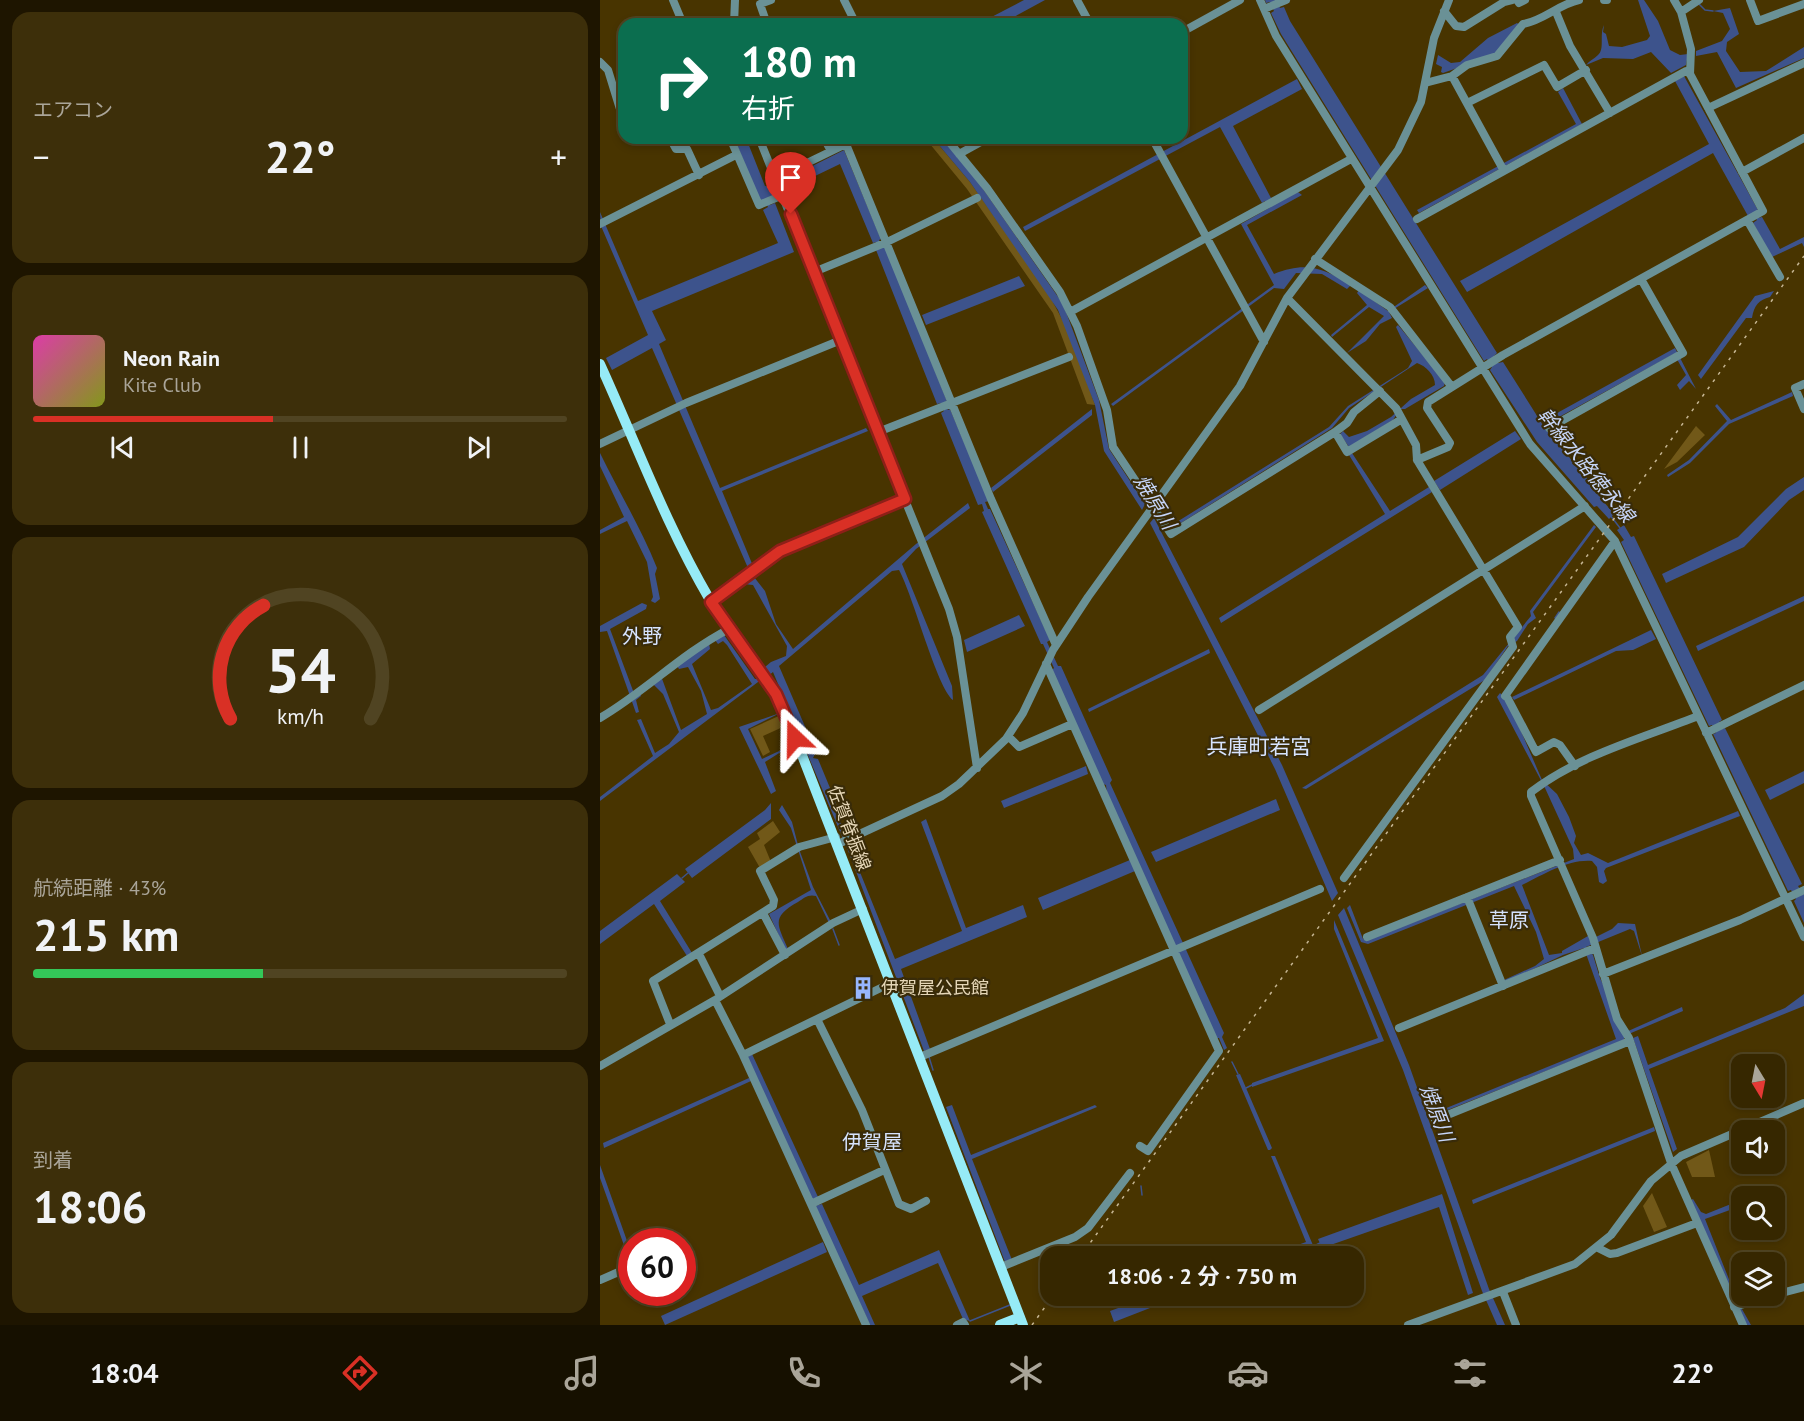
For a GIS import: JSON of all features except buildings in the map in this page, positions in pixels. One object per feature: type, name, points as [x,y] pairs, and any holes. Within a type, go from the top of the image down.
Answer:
[{"type":"main road","name":"佐賀脊振線","points":[[600,364],[684,552],[711,602],[776,694],[842,840],[863,909],[891,983],[925,1055],[1021,1321]]},
{"type":"main road","points":[[1000,1325],[1021,1321]]},
{"type":"street","points":[[673,0],[680,18]]},
{"type":"street","points":[[734,18],[735,0]]},
{"type":"street","points":[[765,18],[759,2],[771,0]]},
{"type":"street","points":[[844,0],[853,18]]},
{"type":"street","points":[[1077,0],[1087,18]]},
{"type":"street","points":[[1188,29],[1240,0]]},
{"type":"street","points":[[1260,0],[1275,5],[1276,36],[1351,159],[1486,366],[1530,444],[1615,541],[1804,937]]},
{"type":"street","points":[[670,1024],[653,981],[775,904],[760,871],[797,848],[842,840],[942,796],[977,768],[1008,736],[1023,713],[1051,655],[1144,519],[1240,386],[1287,298],[1371,188],[1409,132],[1425,82],[1434,38],[1449,0]]},
{"type":"street","points":[[1444,10],[1456,26],[1464,27],[1504,2],[1512,0]]},
{"type":"street","points":[[1516,0],[1519,3],[1525,0]]},
{"type":"street","points":[[1425,82],[1452,76],[1467,65],[1497,56],[1523,24],[1556,12],[1574,0]]},
{"type":"street","points":[[1417,219],[1502,167],[1682,75],[1691,49],[1681,12],[1674,0]]},
{"type":"street","points":[[1750,0],[1758,21],[1804,4]]},
{"type":"street","points":[[1681,12],[1697,2]]},
{"type":"street","points":[[1556,12],[1570,46],[1610,113]]},
{"type":"street","points":[[600,62],[608,70],[618,102]]},
{"type":"street","points":[[1707,108],[1804,63]]},
{"type":"street","points":[[1467,104],[1544,64],[1557,87],[1584,68]]},
{"type":"street","points":[[1417,460],[1448,447],[1450,443],[1426,405],[1498,358],[1763,211],[1707,108],[1682,75]]},
{"type":"street","points":[[1452,76],[1502,167]]},
{"type":"street","points":[[1742,172],[1804,138]]},
{"type":"street","points":[[673,144],[676,149],[687,149],[699,175]]},
{"type":"street","points":[[732,144],[759,205],[783,195]]},
{"type":"street","points":[[762,144],[923,542],[953,627],[960,692],[977,768]]},
{"type":"street","points":[[827,144],[831,152]]},
{"type":"street","points":[[776,178],[846,144],[991,499],[1051,655],[1072,724],[1178,949],[1219,1051],[1149,1151],[1140,1146]]},
{"type":"street","points":[[951,144],[1060,292],[1070,312],[1107,410],[1113,447],[1171,534],[1335,432],[1347,423],[1354,412],[1377,389]]},
{"type":"street","points":[[959,154],[977,144]]},
{"type":"street","points":[[1156,144],[1264,342]]},
{"type":"street","points":[[602,223],[736,156]]},
{"type":"street","points":[[1070,312],[1351,159]]},
{"type":"street","points":[[814,272],[887,242],[976,198]]},
{"type":"street","points":[[1752,217],[1780,278]]},
{"type":"street","points":[[1315,259],[1391,308],[1452,387]]},
{"type":"street","points":[[1549,428],[1683,353],[1641,279]]},
{"type":"street","points":[[1287,298],[1399,413],[1416,445],[1417,460],[1518,623],[1511,642],[1488,681],[1344,878]]},
{"type":"street","points":[[600,444],[676,407],[841,340]]},
{"type":"street","points":[[878,432],[1069,357]]},
{"type":"street","points":[[1804,384],[1795,388],[1804,409]]},
{"type":"street","points":[[1335,432],[1347,452],[1399,413]]},
{"type":"street","points":[[711,602],[780,551],[905,499]]},
{"type":"street","points":[[1259,710],[1585,506]]},
{"type":"street","points":[[1575,766],[1560,745],[1554,742],[1536,752],[1506,696],[1615,541]]},
{"type":"street","points":[[601,714],[627,701],[671,664],[729,629]]},
{"type":"street","points":[[1706,732],[1804,685]]},
{"type":"street","points":[[1698,716],[1575,766],[1544,783],[1531,792],[1531,796],[1560,860],[1591,946],[1604,974],[1617,1019],[1627,1036],[1671,1163],[1697,1223],[1731,1291]]},
{"type":"street","points":[[1008,736],[1019,747],[1072,724]]},
{"type":"street","points":[[1366,937],[1469,901],[1560,860]]},
{"type":"street","points":[[925,1055],[1320,889]]},
{"type":"street","points":[[1604,974],[1740,920],[1804,890]]},
{"type":"street","points":[[1469,901],[1503,986]]},
{"type":"street","points":[[600,1066],[719,994],[783,952],[831,924],[863,909]]},
{"type":"street","points":[[763,913],[783,952]]},
{"type":"street","points":[[1399,1028],[1503,986],[1591,946]]},
{"type":"street","points":[[694,957],[719,994],[747,1053],[754,1077],[866,1325]]},
{"type":"street","points":[[747,1053],[891,983]]},
{"type":"street","points":[[818,1019],[862,1110],[899,1204],[911,1209],[926,1202]]},
{"type":"street","points":[[1435,1120],[1627,1036]]},
{"type":"street","points":[[1408,1325],[1563,1271],[1598,1248],[1651,1181],[1671,1163],[1708,1142],[1804,1103]]},
{"type":"street","points":[[811,1204],[884,1170]]},
{"type":"street","points":[[1001,1267],[1075,1238],[1088,1228],[1130,1173]]},
{"type":"street","points":[[1598,1248],[1610,1254],[1617,1253],[1697,1223]]},
{"type":"street","points":[[600,1280],[618,1272]]},
{"type":"street","points":[[1785,1293],[1804,1287]]},
{"type":"street","points":[[1500,1293],[1516,1325]]},
{"type":"street","points":[[1738,1306],[1743,1325]]},
{"type":"street","points":[[957,1325],[963,1322],[965,1325]]},
{"type":"shaded area","points":[[930,144],[938,144],[970,182],[1048,293],[1070,334],[1095,405],[1087,404],[1053,313],[967,189]]},
{"type":"shaded area","points":[[1696,426],[1705,435],[1677,462],[1664,469]]},
{"type":"shaded area","points":[[781,715],[785,726],[763,736],[770,752],[763,756],[750,729]]},
{"type":"shaded area","points":[[773,821],[780,832],[764,845],[771,862],[760,868],[748,847],[760,839],[757,833]]},
{"type":"shaded area","points":[[1709,1150],[1715,1177],[1692,1177],[1686,1162]]},
{"type":"shaded area","points":[[1652,1193],[1667,1227],[1654,1232],[1643,1206]]},
{"type":"water","points":[[1024,0],[1045,0],[1012,18],[990,18]]},
{"type":"water","points":[[1265,0],[1277,0],[1280,8],[1284,7],[1290,21],[1497,353],[1494,356],[1498,363],[1503,362],[1546,430],[1604,498],[1603,501],[1614,514],[1609,519],[1597,506],[1594,507],[1537,442],[1490,370],[1492,367],[1487,359],[1484,361],[1281,34],[1271,13],[1274,11],[1270,2],[1266,3]]},
{"type":"water","points":[[1638,0],[1644,0],[1658,21],[1670,50],[1680,55],[1688,54],[1686,65],[1671,73],[1651,52],[1633,59],[1603,58],[1586,65],[1600,52],[1604,25],[1603,32],[1606,34],[1609,46],[1622,47],[1647,40],[1650,36]]},
{"type":"water","points":[[1730,8],[1739,34],[1727,42],[1726,51],[1740,72],[1766,71],[1804,47],[1804,58],[1736,88],[1717,52],[1696,56],[1696,51],[1722,41],[1730,29],[1723,13],[1713,11]]},
{"type":"water","points":[[1517,23],[1520,25],[1494,55],[1443,73],[1441,72],[1442,67],[1436,64],[1438,55],[1451,63],[1460,62],[1488,38]]},
{"type":"water","points":[[1684,76],[1758,210],[1758,218],[1762,217],[1780,249],[1804,237],[1804,247],[1802,243],[1772,257],[1753,223],[1757,220],[1753,214],[1748,216],[1713,153],[1467,292],[1460,281],[1709,144],[1675,81]]},
{"type":"water","points":[[1297,79],[1302,89],[1233,126],[1271,198],[1298,192],[1302,195],[1247,225],[1274,274],[1296,268],[1314,268],[1332,274],[1351,285],[1347,289],[1322,274],[1296,273],[1284,289],[1274,288],[1113,406],[1111,404],[1274,285],[1241,224],[1269,208],[1265,201],[1262,203],[1220,127],[1025,231],[1023,227],[1177,144],[1188,144],[1188,138]]},
{"type":"water","points":[[1563,88],[1582,124],[1419,213],[1417,210],[1576,124],[1558,92]]},
{"type":"water","points":[[737,144],[748,144],[765,186],[771,187],[844,150],[947,401],[945,402],[948,410],[950,409],[989,501],[985,502],[1050,640],[1047,642],[1058,666],[1061,666],[1112,780],[1110,783],[1224,1033],[1222,1037],[1227,1048],[1224,1050],[1219,1038],[1215,1038],[1107,794],[1106,785],[1103,784],[1052,670],[1054,668],[982,512],[984,511],[982,504],[978,505],[941,413],[944,411],[941,403],[937,404],[876,250],[876,242],[873,243],[840,164],[788,189],[786,186],[772,191],[774,196],[767,199],[770,205],[775,203],[794,252],[652,311],[666,340],[659,344],[720,488],[866,428],[868,431],[722,491],[753,566],[754,577],[765,591],[776,624],[793,649],[916,544],[968,503],[970,508],[916,549],[902,564],[952,686],[953,700],[940,678],[899,570],[892,571],[779,666],[816,752],[813,758],[818,759],[835,800],[843,830],[895,959],[962,931],[921,822],[926,819],[966,928],[1023,905],[1027,917],[901,969],[930,1049],[924,1051],[849,853],[773,672],[768,676],[765,667],[786,656],[787,646],[753,585],[743,582],[751,576],[748,568],[652,348],[612,370],[606,358],[648,335],[601,226],[600,212],[638,301],[778,243],[763,210],[768,207],[765,200],[760,200]]},
{"type":"water","points":[[938,144],[947,144],[974,176],[1063,304],[1099,400],[1109,449],[1145,504],[1142,510],[1104,451],[1095,405],[1058,310],[970,182]]},
{"type":"water","points":[[1019,276],[1025,286],[926,325],[922,315]]},
{"type":"water","points":[[1425,285],[1428,288],[1389,312],[1392,318],[1380,324],[1366,341],[1347,353],[1384,316],[1369,307],[1332,337],[1331,335],[1367,305],[1357,293],[1359,290],[1388,311]]},
{"type":"water","points":[[1774,291],[1770,297],[1758,304],[1752,318],[1746,318],[1701,379],[1698,375],[1755,296]]},
{"type":"water","points":[[1398,325],[1445,382],[1444,386],[1405,409],[1400,409],[1393,420],[1349,447],[1340,434],[1343,431],[1349,437],[1367,431],[1391,417],[1411,399],[1435,385],[1429,371],[1417,363],[1349,408],[1332,428],[1173,528],[1172,525],[1329,427],[1348,406],[1408,368],[1412,361],[1396,327]]},
{"type":"water","points":[[1675,348],[1696,389],[1689,381],[1680,390],[1677,385],[1686,375],[1674,354],[1550,422],[1548,418]]},
{"type":"water","points":[[1792,392],[1793,396],[1729,424],[1690,463],[1668,477],[1667,475],[1689,460],[1727,421],[1715,406],[1717,404],[1731,420]]},
{"type":"water","points":[[1092,409],[1092,415],[993,492],[991,488]]},
{"type":"water","points":[[1515,431],[1521,439],[1440,490],[1434,481]]},
{"type":"water","points":[[600,453],[657,568],[655,574],[660,599],[655,603],[651,601],[653,597],[647,562],[627,521],[600,534],[600,530],[624,517],[600,466]]},
{"type":"water","points":[[1352,453],[1390,511],[1429,487],[1432,492],[1221,623],[1219,618],[1385,514],[1349,455]]},
{"type":"water","points":[[1804,477],[1804,490],[1789,500],[1744,547],[1666,583],[1662,574],[1738,537],[1786,489]]},
{"type":"water","points":[[1154,518],[1282,765],[1338,893],[1332,901],[1275,769],[1150,523]]},
{"type":"water","points":[[1594,525],[1596,527],[1533,612],[1536,618],[1528,624],[1517,641],[1508,646],[1485,680],[1306,789],[1302,788],[1483,675],[1531,616],[1530,611]]},
{"type":"water","points":[[1624,525],[1631,537],[1634,536],[1722,720],[1719,722],[1722,729],[1725,728],[1802,884],[1798,886],[1804,895],[1804,923],[1794,901],[1796,899],[1791,890],[1788,891],[1713,734],[1716,733],[1712,725],[1709,726],[1621,542],[1624,540],[1617,530]]},
{"type":"water","points":[[1804,596],[1804,601],[1698,651],[1696,646]]},
{"type":"water","points":[[642,603],[647,605],[646,609],[610,629],[635,696],[640,693],[641,696],[636,700],[639,712],[636,713],[607,631],[600,632],[600,626]]},
{"type":"water","points":[[1019,615],[1025,626],[967,652],[964,640]]},
{"type":"water","points":[[1651,630],[1656,639],[1633,650],[1616,651],[1514,700],[1512,697]]},
{"type":"water","points":[[724,635],[755,679],[762,679],[600,801],[600,797],[653,756],[637,720],[641,719],[655,753],[669,744],[679,732],[663,694],[652,683],[661,676],[681,730],[707,714],[701,691],[688,667],[679,669],[676,664],[709,643],[710,649],[692,664],[711,710],[718,708],[752,684],[727,645],[723,641],[718,644],[715,640]]},
{"type":"water","points":[[1209,649],[1210,653],[1089,712],[1088,709]]},
{"type":"water","points":[[1500,693],[1508,701],[1542,780],[1557,794],[1569,817],[1576,836],[1574,843],[1581,855],[1588,853],[1608,863],[1738,811],[1740,816],[1606,868],[1604,871],[1607,881],[1603,884],[1599,882],[1597,867],[1592,861],[1583,861],[1556,868],[1522,885],[1549,955],[1562,953],[1588,936],[1596,937],[1612,929],[1618,923],[1635,924],[1642,956],[1634,931],[1630,929],[1586,947],[1593,955],[1600,978],[1626,1032],[1682,1007],[1683,1011],[1624,1036],[1624,1040],[1440,1113],[1439,1111],[1616,1039],[1584,948],[1563,955],[1506,982],[1504,980],[1535,966],[1544,959],[1536,932],[1514,886],[1368,944],[1361,942],[1347,908],[1350,905],[1363,939],[1368,940],[1574,859],[1573,849],[1545,788],[1497,697]]},
{"type":"water","points":[[780,713],[748,729],[762,759],[792,745],[765,762],[776,791],[771,794],[739,727]]},
{"type":"water","points":[[1086,766],[1088,774],[1004,808],[1001,801]]},
{"type":"water","points":[[1804,771],[1804,783],[1770,800],[1765,790]]},
{"type":"water","points":[[1276,799],[1280,810],[1156,862],[1151,852]]},
{"type":"water","points":[[771,803],[771,819],[692,878],[685,869],[765,810]]},
{"type":"water","points":[[782,805],[792,822],[813,887],[831,922],[829,923],[816,896],[806,897],[789,907],[780,917],[779,922],[788,949],[786,951],[769,914],[811,890],[791,828],[779,810]]},
{"type":"water","points":[[1130,860],[1135,871],[1043,910],[1038,898]]},
{"type":"water","points":[[677,874],[685,882],[660,901],[692,953],[687,956],[654,904],[600,944],[600,931]]},
{"type":"water","points":[[1344,908],[1409,1065],[1489,1289],[1505,1325],[1497,1325],[1482,1291],[1403,1070],[1338,915]]},
{"type":"water","points":[[1334,920],[1384,1041],[1252,1087],[1252,1083],[1378,1038],[1334,929]]},
{"type":"water","points":[[1804,994],[1804,1006],[1649,1069],[1677,1149],[1673,1152],[1633,1038],[1638,1036],[1648,1065],[1785,1008]]},
{"type":"water","points":[[752,1054],[818,1197],[812,1200],[747,1057]]},
{"type":"water","points":[[1240,1074],[1272,1148],[1270,1150],[1268,1150],[1236,1075]]},
{"type":"water","points":[[749,1078],[751,1081],[604,1148],[603,1143]]},
{"type":"water","points":[[952,1105],[971,1155],[1095,1105],[1097,1107],[972,1159],[1012,1260],[1005,1262],[946,1107]]},
{"type":"water","points":[[1654,1127],[1655,1131],[1473,1204],[1472,1200]]},
{"type":"water","points":[[1271,1156],[1275,1156],[1313,1246],[1295,1246],[1306,1242]]},
{"type":"water","points":[[600,1165],[622,1228],[618,1229],[600,1178]]},
{"type":"water","points":[[1442,1194],[1473,1293],[1468,1295],[1439,1207],[1328,1246],[1321,1246],[1318,1239]]},
{"type":"water","points":[[1693,1199],[1701,1212],[1706,1214],[1731,1204],[1731,1210],[1705,1219],[1731,1284],[1731,1291],[1691,1200]]},
{"type":"water","points":[[822,1204],[859,1285],[939,1250],[970,1321],[963,1319],[938,1263],[862,1296],[875,1325],[870,1325],[815,1206]]},
{"type":"water","points":[[823,1242],[827,1252],[665,1325],[661,1316],[683,1306],[696,1306],[696,1300]]},
{"type":"water","points":[[1124,1306],[1155,1306],[1114,1322],[1110,1311]]},
{"type":"water","points":[[1738,1306],[1740,1306],[1751,1325],[1746,1325]]},
{"type":"waterway","points":[[1699,4],[1705,10],[1713,11]]},
{"type":"waterway","name":"幹線水路徳永線","points":[[1610,515],[1620,528]]},
{"type":"waterway","points":[[1555,618],[1559,612]]},
{"type":"waterway","points":[[682,878],[688,873]]},
{"type":"waterway","points":[[833,929],[839,945]]},
{"type":"waterway","points":[[929,1057],[933,1070]]},
{"type":"waterway","points":[[1232,1062],[1238,1074]]},
{"type":"waterway","points":[[1246,1088],[1252,1085]]},
{"type":"waterway","points":[[1141,1186],[1142,1195]]},
{"type":"waterway","points":[[1314,1246],[1320,1243]]},
{"type":"waterway","points":[[970,1321],[1010,1305]]},
{"type":"railway","points":[[1088,1246],[1804,256]]},
{"type":"railway","points":[[1032,1325],[1046,1306]]},
{"type":"place","name":"伊賀屋公民館","points":[[863,988]]},
{"type":"district","name":"外野","points":[[642,636]]},
{"type":"district","name":"兵庫町若宮","points":[[1259,747]]},
{"type":"district","name":"草原","points":[[1509,920]]},
{"type":"district","name":"伊賀屋","points":[[872,1142]]},
{"type":"route","points":[[791,214],[905,499],[780,551],[711,602],[776,694],[795,738]]},
{"type":"water label","name":"焼原川","points":[[1155,502]]},
{"type":"water label","name":"焼原川","points":[[1437,1113]]}]
